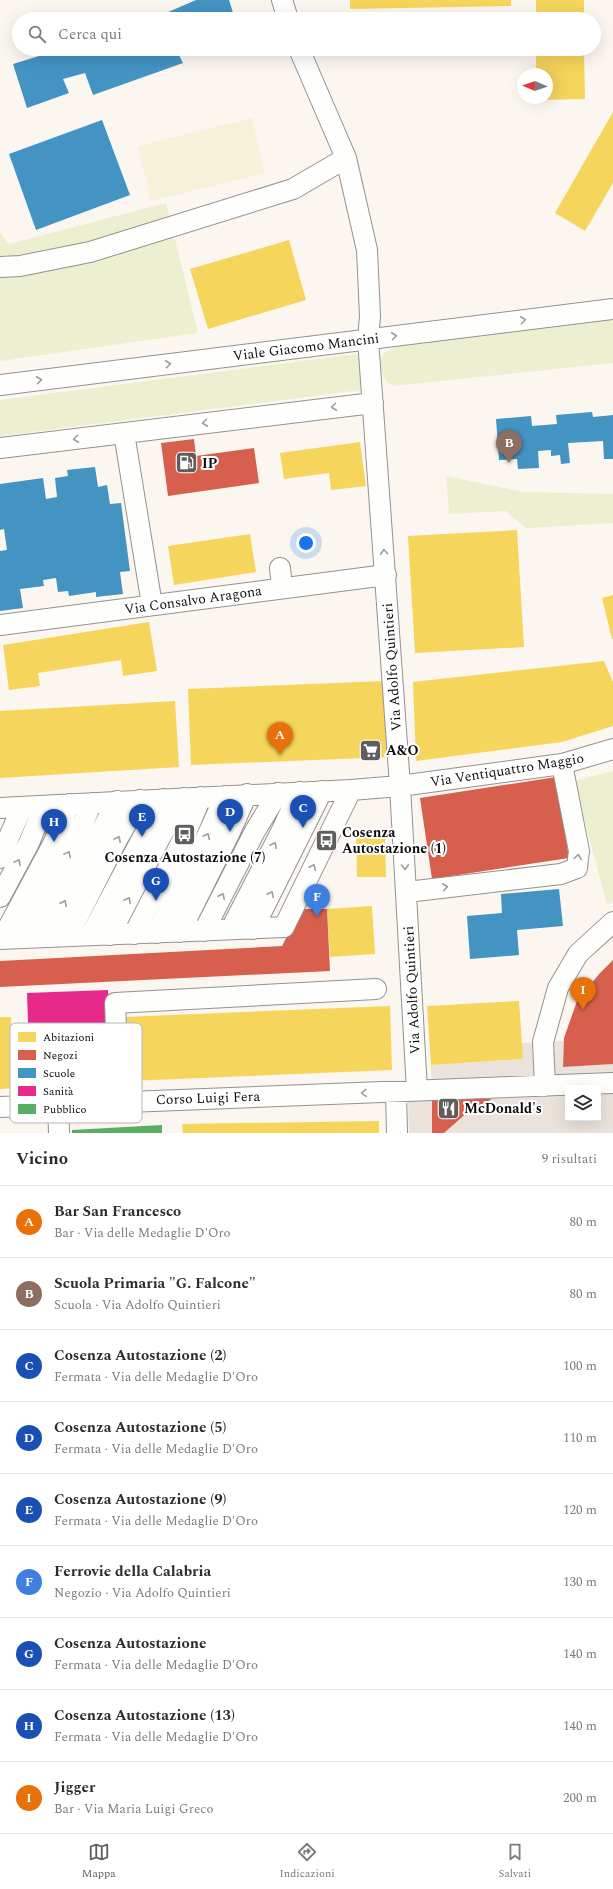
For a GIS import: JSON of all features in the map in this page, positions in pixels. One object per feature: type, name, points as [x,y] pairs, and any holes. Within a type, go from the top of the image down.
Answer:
[{"type":"street","points":[[282,0],[286,12]]},
{"type":"street","name":"Via Adolfo Quintieri","points":[[302,56],[346,158],[367,250],[370,316],[368,339],[386,575],[407,892],[417,1091]]},
{"type":"street","points":[[0,267],[20,266],[90,252],[293,189],[346,158]]},
{"type":"street","name":"Viale Giacomo Mancini","points":[[0,385],[613,309]]},
{"type":"street","points":[[0,448],[373,403]]},
{"type":"street","points":[[124,433],[152,605]]},
{"type":"street","points":[[280,568],[295,590]]},
{"type":"street","name":"Via Consalvo Aragona","points":[[0,625],[152,605],[295,590],[386,575]]},
{"type":"street","name":"Via Ventiquattro Maggio","points":[[0,808],[247,794],[351,790],[400,786],[562,764],[613,749]]},
{"type":"street","points":[[407,892],[561,874],[577,868],[579,851],[562,764]]},
{"type":"street","points":[[1,939],[284,927],[351,790]]},
{"type":"street","points":[[253,929],[322,791]]},
{"type":"street","points":[[231,930],[299,792]]},
{"type":"street","points":[[204,931],[255,831],[278,793]]},
{"type":"street","points":[[180,932],[230,832],[247,794]]},
{"type":"street","points":[[157,933],[208,834],[225,796]]},
{"type":"street","points":[[134,934],[185,835],[193,797]]},
{"type":"street","points":[[100,935],[161,836],[193,797]]},
{"type":"street","points":[[100,935],[163,799]]},
{"type":"street","points":[[68,936],[118,838],[140,800]]},
{"type":"street","points":[[46,937],[117,801]]},
{"type":"street","points":[[24,938],[75,841],[92,803]]},
{"type":"street","points":[[1,939],[54,842],[68,804]]},
{"type":"street","points":[[0,897],[28,843],[44,806]]},
{"type":"street","points":[[0,858],[22,807]]},
{"type":"street","points":[[544,1086],[543,1042],[558,988],[578,954],[613,922]]},
{"type":"street","points":[[116,1023],[115,1003],[376,989]]},
{"type":"street","name":"Corso Luigi Fera","points":[[142,1100],[613,1083]]},
{"type":"street","points":[[396,1092],[397,1133]]},
{"type":"street","name":"Corso Luigi Fera","points":[[0,1107],[10,1106]]},
{"type":"street","points":[[59,1123],[59,1133]]},
{"type":"green space","points":[[252,118],[265,173],[151,201],[138,146]]},
{"type":"green space","points":[[166,203],[198,333],[0,361],[0,233],[9,244]]},
{"type":"green space","points":[[613,315],[613,363],[393,386],[386,380],[381,371],[380,358],[386,352],[410,341]]},
{"type":"green space","points":[[357,354],[360,363],[362,381],[361,390],[0,436],[0,400]]},
{"type":"green space","points":[[446,476],[523,492],[613,494],[613,523],[526,528],[506,511],[449,514]]},
{"type":"green space","points":[[613,771],[613,901],[607,905],[574,781]]},
{"type":"shaded area","points":[[564,1041],[563,1067],[613,1064],[613,1133],[444,1133],[469,1111],[492,1099],[565,1096],[565,1121],[601,1121],[601,1085],[565,1085],[565,1096],[432,1099],[431,1065],[522,1059],[522,1043]]},
{"type":"shaded area","points":[[432,1099],[432,1133],[409,1133],[408,1100]]},
{"type":"building: Abitazioni","points":[[350,0],[511,0],[511,6],[350,9]]},
{"type":"building: Abitazioni","points":[[536,0],[584,0],[584,12],[536,12]]},
{"type":"building: Abitazioni","points":[[536,56],[584,56],[585,99],[553,100],[553,68],[536,68]]},
{"type":"building: Abitazioni","points":[[613,112],[613,183],[585,231],[555,213]]},
{"type":"building: Abitazioni","points":[[289,240],[306,300],[208,329],[190,269]]},
{"type":"building: Abitazioni","points":[[360,442],[366,486],[331,490],[329,473],[284,479],[280,453]]},
{"type":"building: Abitazioni","points":[[517,530],[524,647],[415,653],[408,536]]},
{"type":"building: Abitazioni","points":[[250,534],[256,572],[174,585],[168,546]]},
{"type":"building: Abitazioni","points":[[613,595],[613,639],[612,639],[602,598]]},
{"type":"building: Abitazioni","points":[[149,622],[157,671],[123,676],[121,660],[38,673],[40,686],[9,690],[3,645]]},
{"type":"building: Abitazioni","points":[[604,661],[613,682],[613,726],[562,742],[416,761],[413,682]]},
{"type":"building: Abitazioni","points":[[385,681],[388,757],[191,765],[188,689]]},
{"type":"building: Abitazioni","points":[[175,701],[179,767],[0,778],[0,711]]},
{"type":"building: Abitazioni","points":[[356,830],[385,830],[386,877],[357,877]]},
{"type":"building: Abitazioni","points":[[372,906],[375,954],[330,957],[327,909]]},
{"type":"building: Abitazioni","points":[[519,1001],[523,1059],[431,1065],[427,1006]]},
{"type":"building: Abitazioni","points":[[390,1006],[392,1070],[142,1080],[142,1023],[124,1023],[124,1017]]},
{"type":"building: Abitazioni","points":[[0,1017],[11,1017],[10,1088],[0,1089]]},
{"type":"building: Abitazioni","points":[[379,1121],[379,1133],[183,1133],[182,1124]]},
{"type":"building: Negozi","points":[[194,439],[196,456],[254,448],[259,483],[168,496],[161,443]]},
{"type":"building: Negozi","points":[[556,777],[569,858],[432,879],[420,798]]},
{"type":"building: Negozi","points":[[301,909],[327,909],[330,971],[0,987],[0,961],[282,946]]},
{"type":"building: Negozi","points":[[613,960],[613,1064],[563,1067],[564,1038],[577,1001]]},
{"type":"building: Negozi","points":[[432,1099],[492,1099],[469,1111],[444,1133],[432,1133]]},
{"type":"building: Scuole","points":[[196,0],[229,0],[233,12],[168,12]]},
{"type":"building: Scuole","points":[[39,56],[180,56],[183,63],[93,95],[85,73],[63,79],[69,93],[27,108],[13,64]]},
{"type":"building: Scuole","points":[[102,120],[130,195],[36,230],[9,154]]},
{"type":"building: Scuole","points":[[592,412],[593,417],[613,415],[613,459],[604,459],[603,441],[568,443],[570,463],[561,464],[560,455],[551,456],[551,450],[538,451],[539,468],[518,469],[517,459],[499,460],[496,419],[531,416],[532,426],[557,424],[556,415]]},
{"type":"building: Scuole","points":[[95,467],[98,487],[107,485],[110,504],[121,503],[130,571],[120,572],[123,594],[96,597],[96,592],[69,596],[68,591],[58,592],[56,578],[43,580],[44,586],[20,589],[23,608],[0,611],[0,551],[7,550],[4,529],[0,530],[0,484],[43,478],[46,499],[57,497],[55,478],[68,476],[67,470]]},
{"type":"building: Scuole","points":[[559,889],[563,926],[517,930],[519,955],[470,959],[467,916],[502,913],[501,894]]},
{"type":"building: Sanità","points":[[108,990],[110,1023],[28,1023],[27,993]]},
{"type":"building: Pubblico","points":[[162,1125],[162,1133],[72,1133],[72,1130]]},
{"type":"place","name":"IP","points":[[186,463]]},
{"type":"place","name":"Scuola Primaria \"G. Falcone\"","points":[[509,463]]},
{"type":"place","name":"A&O","points":[[371,750]]},
{"type":"place","name":"Bar San Francesco","points":[[280,755]]},
{"type":"place","name":"Cosenza Autostazione (2)","points":[[303,828]]},
{"type":"place","name":"Cosenza Autostazione (5)","points":[[230,832]]},
{"type":"place","name":"Cosenza Autostazione (7)","points":[[185,835]]},
{"type":"place","name":"Cosenza Autostazione (9)","points":[[142,837]]},
{"type":"place","name":"Cosenza Autostazione (1)","points":[[327,840]]},
{"type":"place","name":"Cosenza Autostazione (13)","points":[[54,842]]},
{"type":"place","name":"Cosenza Autostazione","points":[[156,901]]},
{"type":"place","name":"Ferrovie della Calabria","points":[[317,917]]},
{"type":"place","name":"Jigger","points":[[583,1010]]},
{"type":"place","name":"McDonald's","points":[[448,1108]]}]
